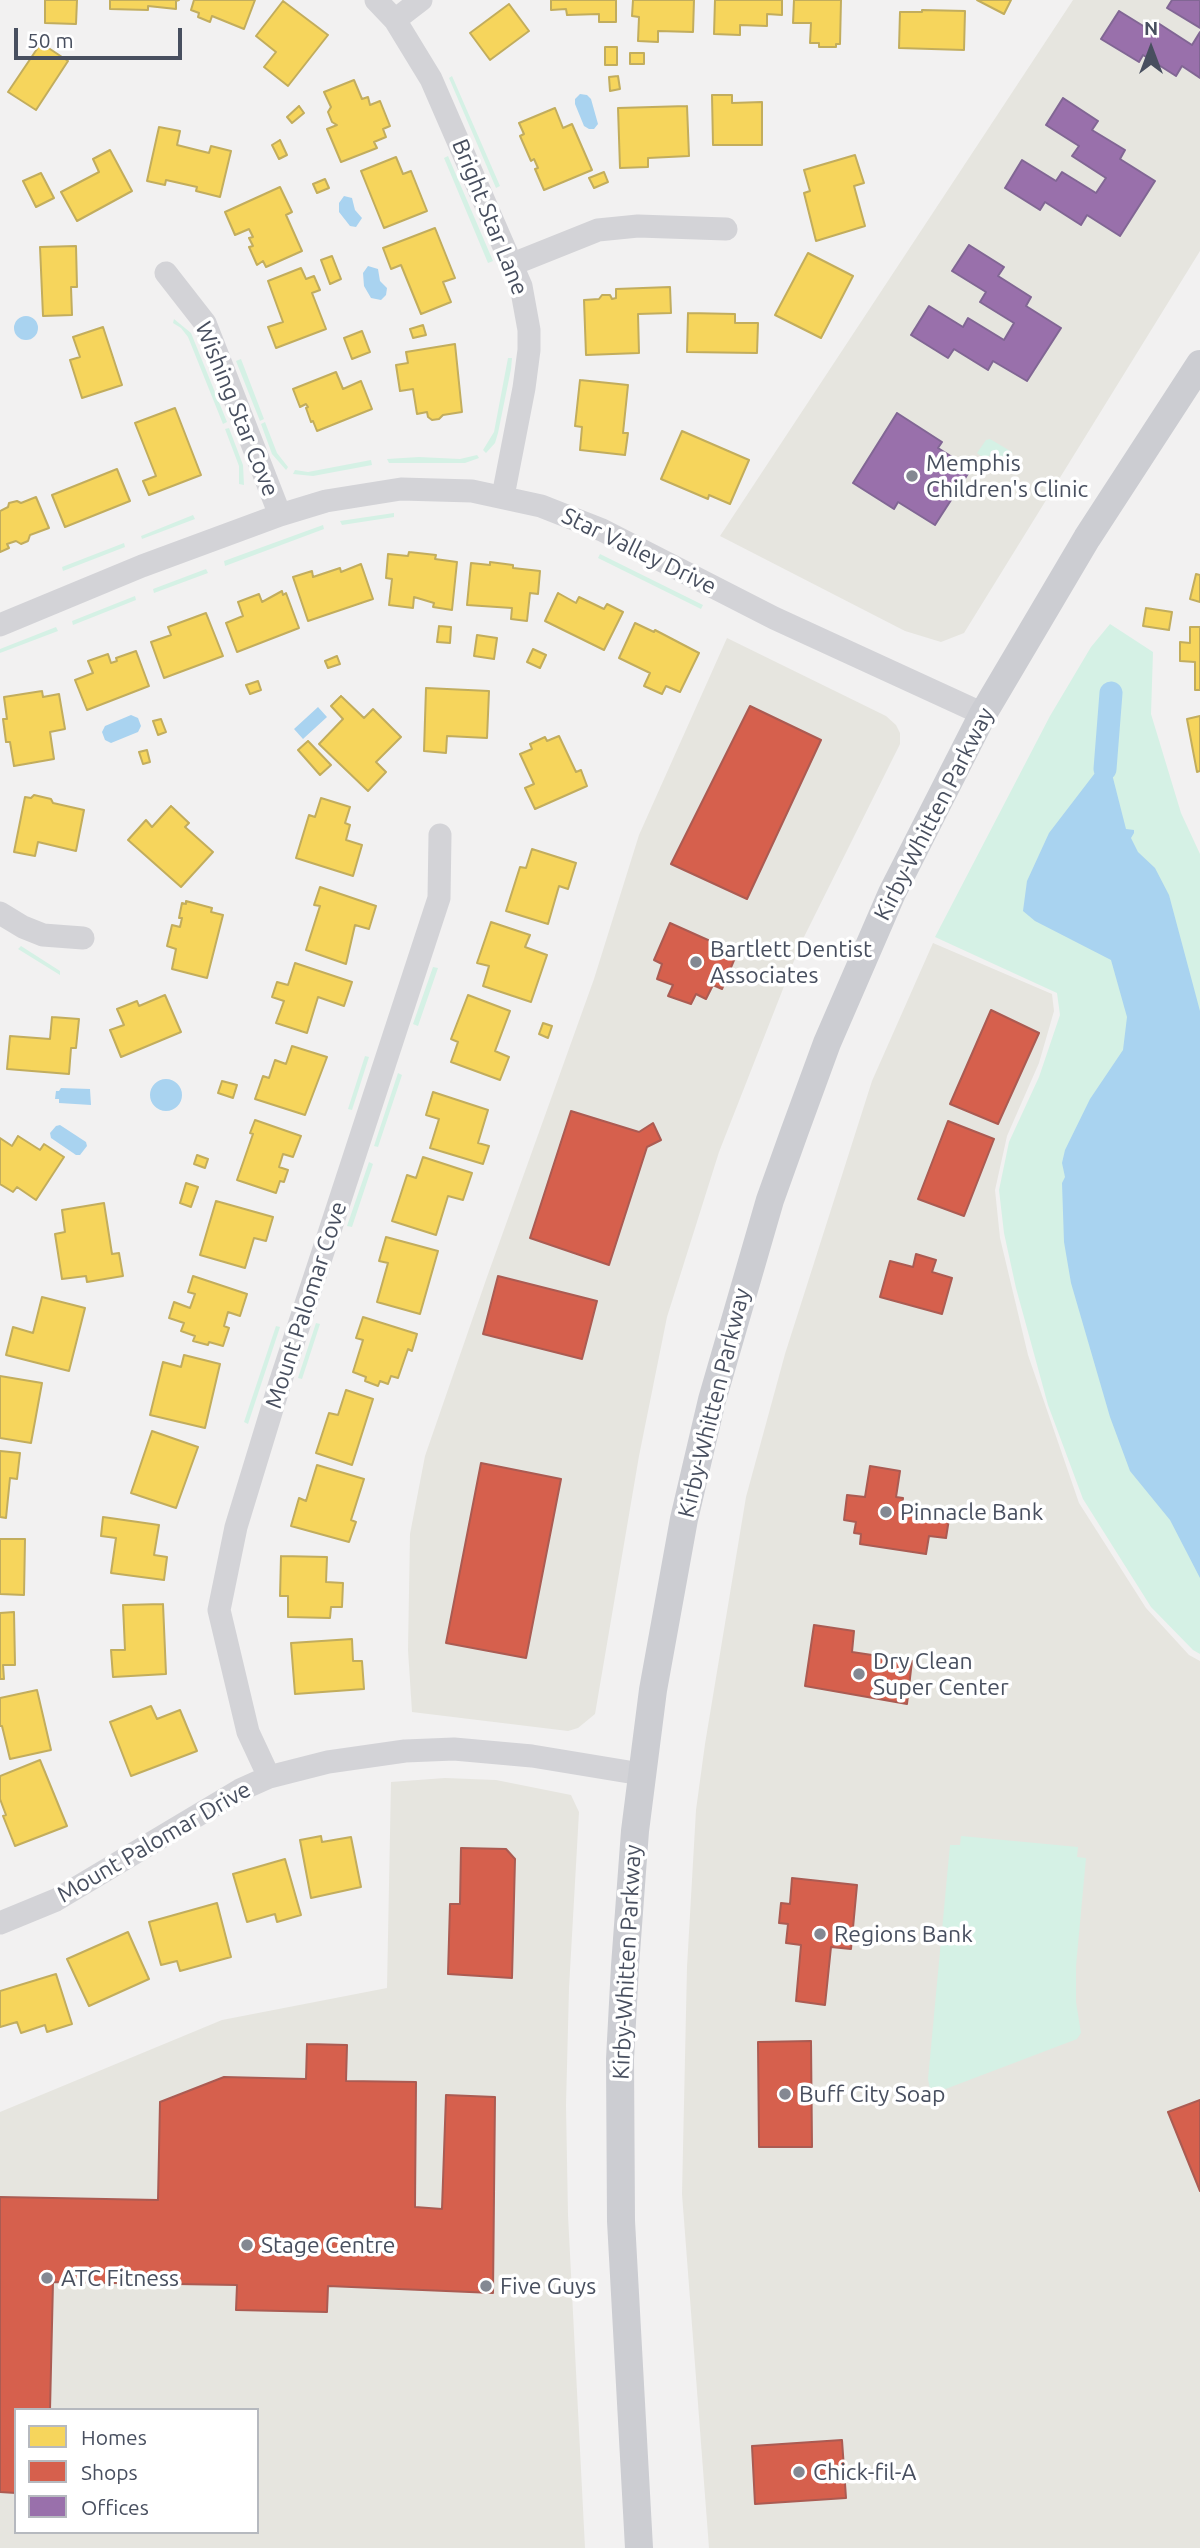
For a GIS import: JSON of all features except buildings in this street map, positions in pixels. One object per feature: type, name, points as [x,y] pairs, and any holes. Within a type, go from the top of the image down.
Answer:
[{"type":"main road","name":"Kirby-Whitten Parkway","points":[[639,2548],[621,2221],[620,2104],[625,1966],[641,1774],[668,1601],[695,1466],[727,1343],[770,1200],[827,1043],[882,915],[982,714],[1087,538],[1200,364]]},
{"type":"street","name":"Bright Star Lane","points":[[376,0],[395,20],[423,63],[440,96],[513,264],[526,308],[529,350],[503,496]]},
{"type":"street","points":[[395,20],[421,0]]},
{"type":"street","points":[[513,264],[597,230],[638,226],[726,229]]},
{"type":"street","name":"Wishing Star Cove","points":[[166,273],[205,323],[280,514]]},
{"type":"street","name":"Star Valley Drive","points":[[0,625],[142,566],[280,514],[326,501],[401,489],[446,489],[503,496],[560,512],[602,530],[774,618],[982,714]]},
{"type":"street","name":"Mount Palomar Cove","points":[[269,1777],[248,1732],[219,1610],[236,1527],[276,1396],[439,898],[440,835]]},
{"type":"street","points":[[0,913],[43,935],[83,939]]},
{"type":"street","name":"Mount Palomar Drive","points":[[0,1923],[56,1900],[128,1859],[210,1806],[269,1777],[328,1762],[369,1754],[454,1749],[532,1756],[641,1774]]},
{"type":"shaded area","points":[[1073,0],[1200,0],[1200,251],[964,633],[941,642],[905,631],[720,536]]},
{"type":"shaded area","points":[[727,638],[886,716],[900,733],[900,744],[801,943],[719,1152],[667,1317],[639,1456],[595,1714],[578,1728],[568,1731],[412,1712],[408,1650],[410,1534],[425,1456],[594,979],[639,835]]},
{"type":"shaded area","points":[[933,943],[1052,994],[1054,1011],[1039,1063],[1007,1136],[995,1190],[1000,1238],[1028,1355],[1079,1503],[1146,1608],[1189,1655],[1200,1661],[1200,2548],[709,2548],[682,2194],[687,1967],[696,1810],[705,1744],[746,1497],[785,1354],[872,1081]]},
{"type":"shaded area","points":[[445,1778],[496,1780],[571,1795],[579,1812],[569,1988],[566,2105],[568,2215],[585,2548],[0,2548],[0,2112],[222,2020],[387,1988],[391,1782]]},
{"type":"green space","points":[[452,76],[500,186],[496,188],[449,78]]},
{"type":"green space","points":[[448,156],[493,261],[488,263],[444,158]]},
{"type":"green space","points":[[174,319],[191,333],[227,422],[223,424],[188,337],[173,323]]},
{"type":"green space","points":[[508,358],[512,358],[511,369],[498,433],[495,443],[486,453],[483,450],[494,432]]},
{"type":"green space","points":[[241,359],[264,419],[260,421],[236,361]]},
{"type":"green space","points":[[265,422],[277,453],[288,467],[286,470],[272,454],[261,424]]},
{"type":"green space","points":[[229,428],[243,465],[244,485],[239,484],[239,466],[225,429]]},
{"type":"green space","points":[[990,439],[1012,452],[1012,459],[1007,461],[992,452],[986,460],[977,453],[986,440]]},
{"type":"green space","points":[[477,455],[479,458],[465,463],[389,463],[387,459],[460,459]]},
{"type":"green space","points":[[371,460],[372,465],[313,476],[293,474],[295,470],[308,472]]},
{"type":"green space","points":[[394,513],[394,517],[342,525],[340,521]]},
{"type":"green space","points":[[193,515],[195,519],[142,539],[141,536]]},
{"type":"green space","points":[[323,525],[324,529],[225,566],[224,561]]},
{"type":"green space","points":[[124,543],[125,547],[63,571],[62,567]]},
{"type":"green space","points":[[600,554],[703,605],[701,609],[598,558]]},
{"type":"green space","points":[[206,569],[208,573],[154,593],[153,589]]},
{"type":"green space","points":[[135,596],[136,600],[73,625],[72,621]]},
{"type":"green space","points":[[1110,624],[1153,652],[1151,714],[1181,813],[1200,854],[1200,1654],[1151,1607],[1083,1499],[1048,1405],[1004,1233],[999,1190],[1009,1142],[1039,1077],[1060,1015],[1057,993],[935,937],[1050,716],[1091,647]]},
{"type":"green space","points":[[56,627],[58,631],[0,653],[0,649]]},
{"type":"green space","points":[[21,946],[60,971],[60,975],[18,949]]},
{"type":"green space","points":[[433,967],[438,968],[418,1026],[413,1024]]},
{"type":"green space","points":[[365,1056],[369,1057],[352,1110],[348,1109]]},
{"type":"green space","points":[[398,1073],[402,1075],[378,1147],[374,1146]]},
{"type":"green space","points":[[369,1162],[373,1164],[352,1227],[347,1226]]},
{"type":"green space","points":[[316,1323],[320,1324],[302,1379],[298,1378]]},
{"type":"green space","points":[[276,1326],[280,1327],[248,1424],[244,1422]]},
{"type":"green space","points":[[961,1836],[1078,1847],[1077,1857],[1086,1858],[1076,1966],[1076,2002],[1081,2033],[1077,2039],[935,2093],[930,2089],[928,2079],[950,1845],[960,1845]]},
{"type":"water","points":[[580,94],[591,99],[598,124],[594,129],[584,126],[575,104],[575,99]]},
{"type":"water","points":[[344,196],[352,198],[355,210],[362,218],[356,227],[350,226],[339,212],[339,203]]},
{"type":"water","points":[[368,266],[378,269],[380,281],[387,288],[386,295],[381,300],[371,298],[364,286],[363,273]]},
{"type":"water","points":[[26,316],[35,319],[38,328],[35,337],[26,340],[17,337],[14,328],[17,319]]},
{"type":"water","points":[[318,707],[327,717],[303,739],[294,729]]},
{"type":"water","points":[[131,715],[138,718],[141,726],[138,732],[111,743],[105,740],[102,732],[105,726]]},
{"type":"water","points":[[1105,769],[1112,774],[1126,829],[1134,830],[1131,838],[1138,852],[1155,868],[1169,895],[1200,1011],[1200,1578],[1170,1520],[1130,1471],[1110,1417],[1071,1283],[1064,1242],[1062,1183],[1065,1177],[1062,1163],[1065,1150],[1090,1099],[1123,1050],[1127,1017],[1111,960],[1035,921],[1023,911],[1027,881],[1049,833],[1095,773]]},
{"type":"water","points":[[166,1079],[177,1084],[182,1095],[177,1106],[166,1111],[155,1106],[150,1095],[155,1084]]},
{"type":"water","points":[[61,1088],[90,1089],[91,1105],[59,1103],[59,1099],[55,1099],[56,1091]]},
{"type":"water","points":[[60,1125],[86,1142],[87,1146],[80,1155],[51,1138],[50,1133]]},
{"type":"waterway","points":[[1105,769],[1111,693]]},
{"type":"place","name":"Memphis Children's Clinic","points":[[912,476]]},
{"type":"place","name":"Bartlett Dentist Associates","points":[[696,962]]},
{"type":"place","name":"Pinnacle Bank","points":[[886,1512]]},
{"type":"place","name":"Dry Clean Super Center","points":[[859,1674]]},
{"type":"place","name":"Regions Bank","points":[[820,1934]]},
{"type":"place","name":"Buff City Soap","points":[[785,2094]]},
{"type":"place","name":"Stage Centre","points":[[247,2245]]},
{"type":"place","name":"ATC Fitness","points":[[47,2278]]},
{"type":"place","name":"Five Guys","points":[[486,2286]]},
{"type":"place","name":"Chick-fil-A","points":[[799,2472]]}]
